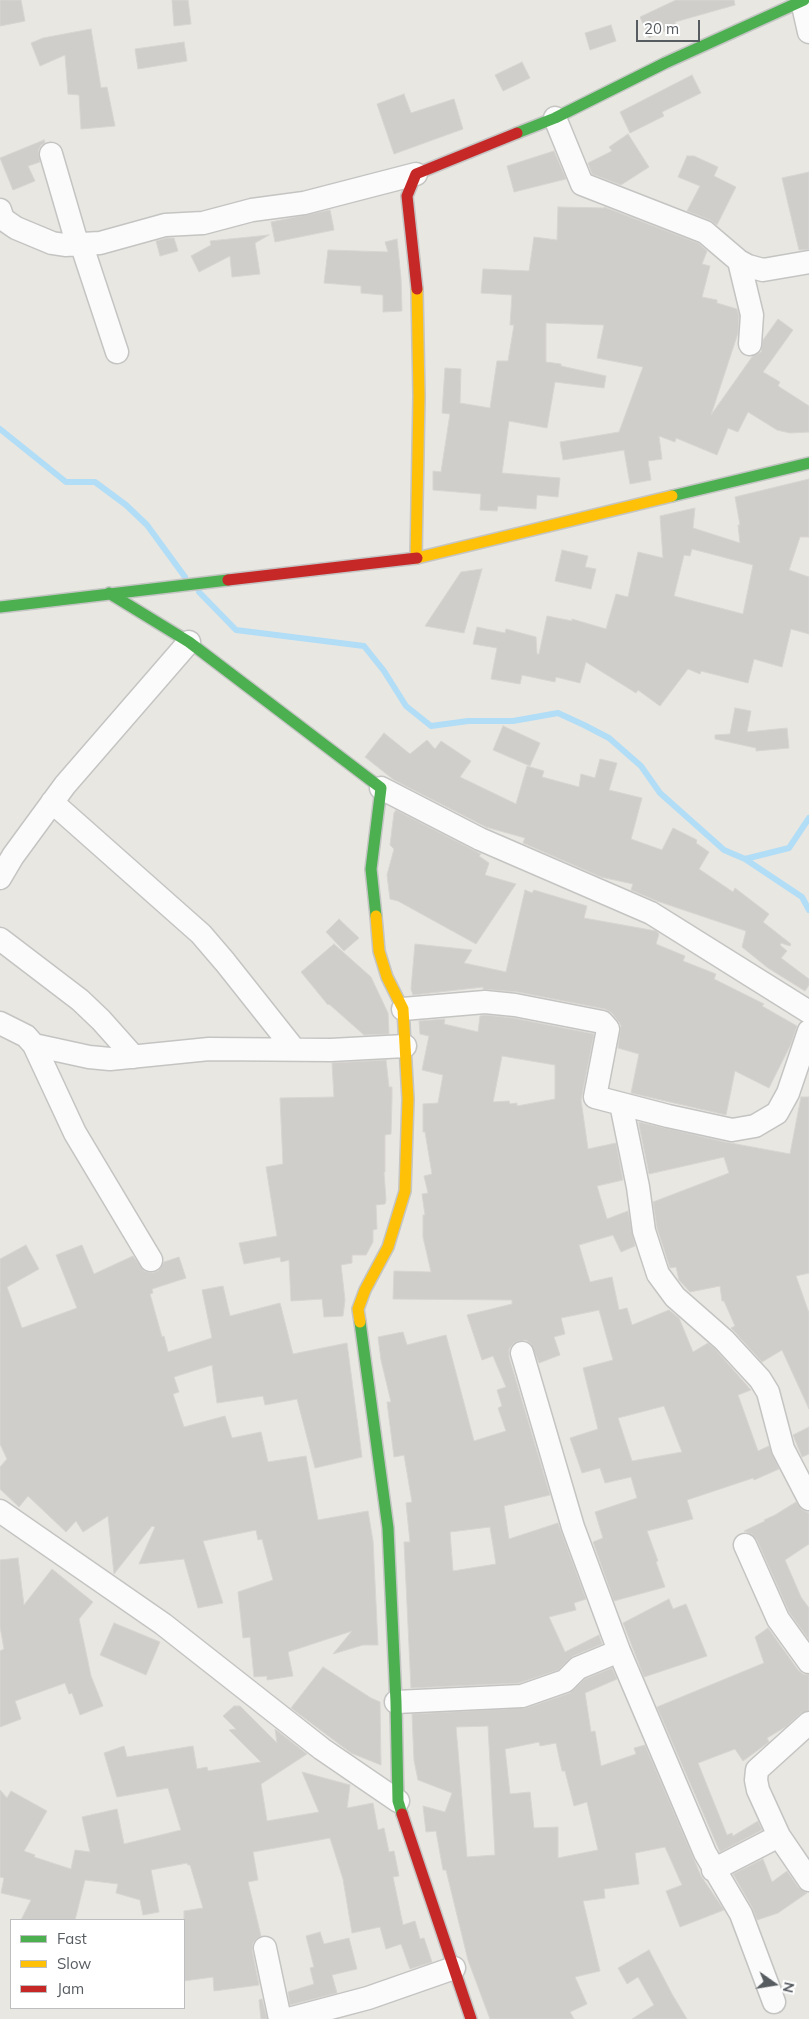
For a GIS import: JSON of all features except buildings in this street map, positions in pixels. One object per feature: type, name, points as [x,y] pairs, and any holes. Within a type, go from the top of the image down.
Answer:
[{"type":"street","points":[[0,210],[3,219],[16,228],[39,238],[65,245],[100,243],[165,225],[204,223],[252,210],[304,203],[416,174],[555,118],[665,63],[803,0],[809,32]]},
{"type":"street","points":[[555,118],[582,184],[705,232],[739,261],[748,266],[763,270],[809,262]]},
{"type":"street","points":[[51,154],[116,352]]},
{"type":"street","points":[[416,174],[407,196],[417,277],[419,396],[416,558]]},
{"type":"street","points":[[739,261],[752,315],[750,344]]},
{"type":"street","points":[[0,607],[416,558],[809,463]]},
{"type":"street","points":[[109,593],[189,642],[381,788],[480,839],[651,913],[809,1012]]},
{"type":"street","points":[[0,878],[13,856],[52,802],[95,749],[189,642]]},
{"type":"street","points":[[381,788],[371,869],[379,951],[387,977],[403,1009],[408,1099],[405,1191],[388,1247],[365,1290],[358,1309],[388,1528],[396,1702],[398,1801],[471,2019]]},
{"type":"street","points":[[52,802],[201,934],[226,962],[294,1049]]},
{"type":"street","points":[[0,939],[80,1000],[134,1057]]},
{"type":"street","points":[[403,1009],[485,1002],[515,1005],[602,1022],[608,1029],[595,1096],[621,1104],[732,1130],[755,1126],[777,1113],[788,1093],[809,1031]]},
{"type":"street","points":[[0,1023],[26,1036],[34,1046],[75,1132],[150,1260]]},
{"type":"street","points":[[34,1046],[89,1057],[110,1059],[209,1050],[331,1050],[405,1046]]},
{"type":"street","points":[[621,1104],[638,1187],[644,1231],[658,1274],[675,1297],[724,1340],[760,1379],[768,1392],[783,1449],[809,1499]]},
{"type":"street","points":[[522,1353],[573,1527],[619,1650],[714,1870],[741,1914],[774,2002]]},
{"type":"street","points":[[0,1511],[163,1624],[322,1749],[398,1801]]},
{"type":"street","points":[[745,1545],[778,1619],[809,1662]]},
{"type":"street","points":[[396,1702],[439,1699],[491,1699],[522,1696],[565,1681],[578,1668],[619,1650]]},
{"type":"street","points":[[809,1723],[757,1770],[756,1780],[758,1790],[779,1836],[809,1880]]},
{"type":"street","points":[[714,1870],[779,1836]]},
{"type":"street","points":[[265,1948],[280,2019]]},
{"type":"street","points":[[289,2019],[368,1998],[454,1968]]},
{"type":"waterway","points":[[0,429],[66,482],[95,482],[126,505],[147,525],[185,577]]},
{"type":"waterway","points":[[199,592],[236,630],[364,646],[384,671],[406,706],[431,726],[468,721],[513,721],[558,713],[609,738],[641,766],[660,793],[724,850],[745,859],[802,897],[809,910]]},
{"type":"waterway","points":[[745,859],[789,848],[809,818]]},
{"type":"traffic: fast","points":[[517,133],[555,118],[665,63],[804,0]]},
{"type":"traffic: fast","points":[[672,496],[809,463]]},
{"type":"traffic: fast","points":[[0,607],[228,580]]},
{"type":"traffic: fast","points":[[109,593],[189,642],[381,788],[371,869],[376,916]]},
{"type":"traffic: fast","points":[[360,1322],[388,1528],[396,1702],[398,1801],[402,1814]]},
{"type":"traffic: slow","points":[[416,558],[419,396],[417,289]]},
{"type":"traffic: slow","points":[[417,558],[672,496]]},
{"type":"traffic: slow","points":[[360,1322],[358,1309],[365,1290],[388,1247],[405,1191],[408,1099],[403,1009],[387,977],[379,951],[376,916]]},
{"type":"traffic: jam","points":[[417,289],[407,196],[416,174],[517,133]]},
{"type":"traffic: jam","points":[[228,580],[417,558]]},
{"type":"traffic: jam","points":[[402,1814],[471,2019]]}]
